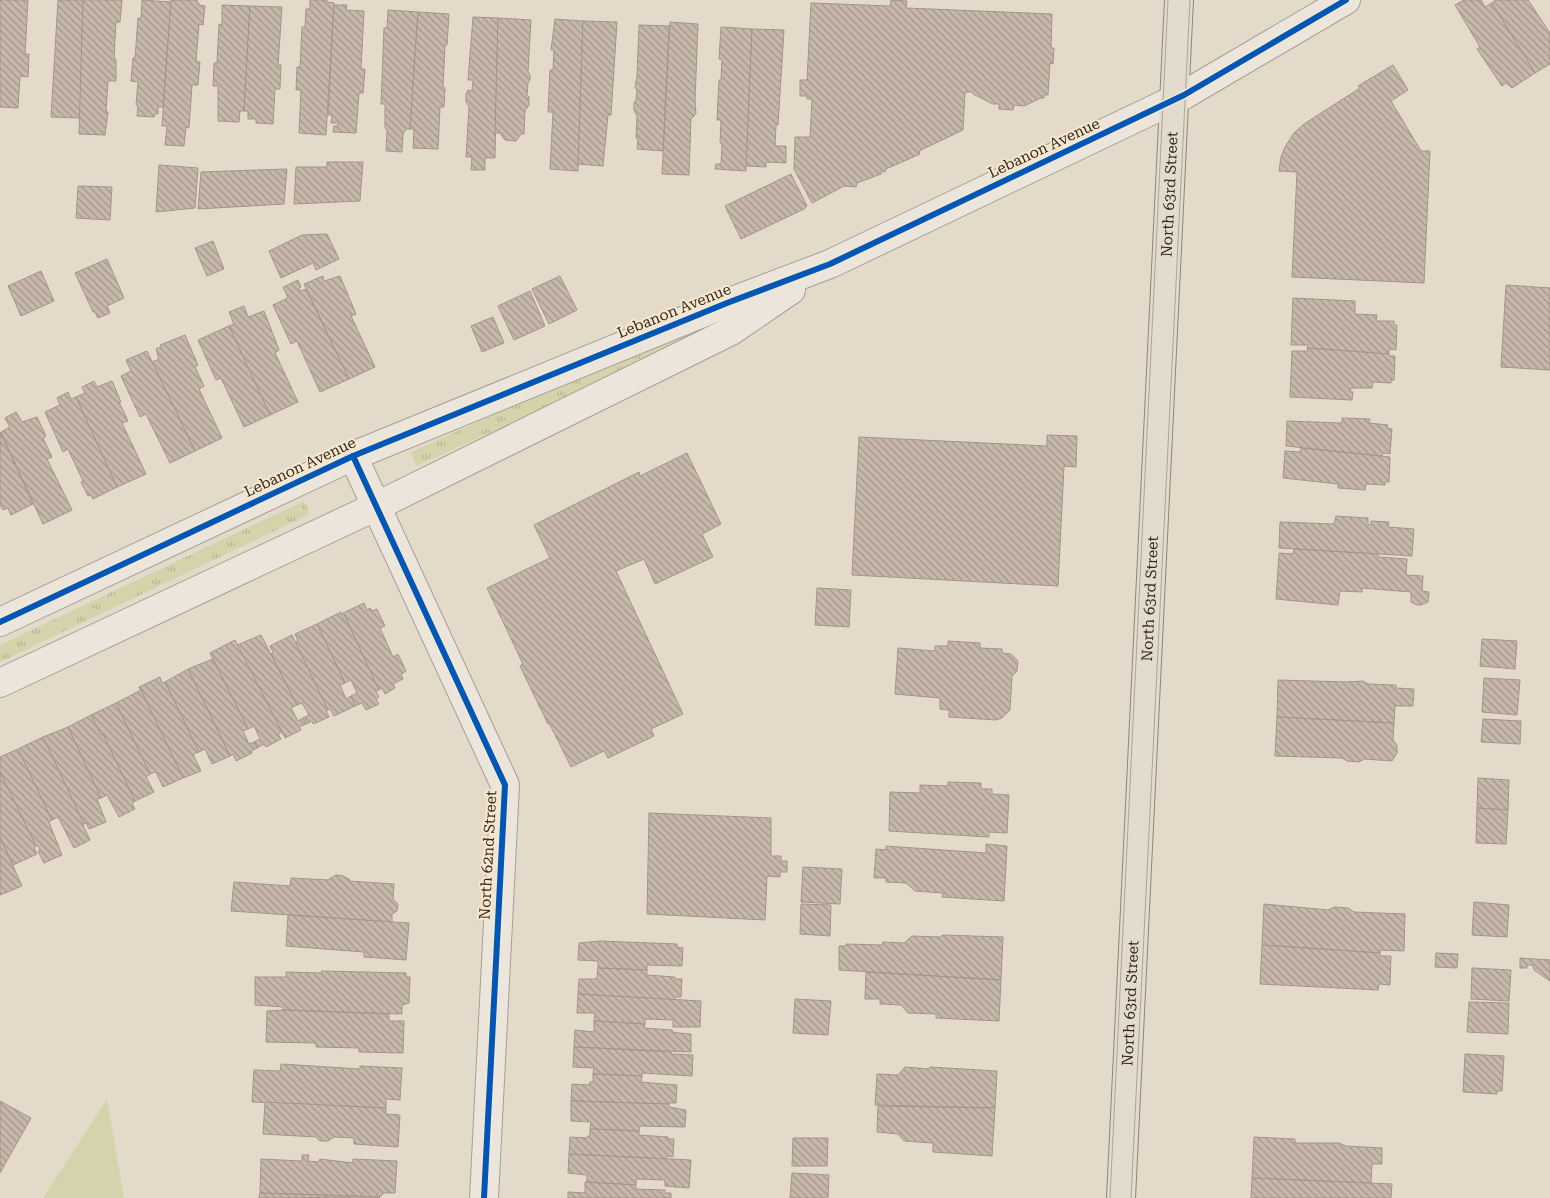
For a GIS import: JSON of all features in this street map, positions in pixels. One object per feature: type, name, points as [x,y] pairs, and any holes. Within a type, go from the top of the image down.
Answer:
[{"type":"main road","name":"North 63rd Street","points":[[1121,1198],[1179,0]]},
{"type":"street","name":"Lebanon Avenue","points":[[0,622],[353,456],[718,307],[830,264],[1184,95],[1346,0]]},
{"type":"street","name":"Lebanon Avenue","points":[[0,683],[377,506],[731,330],[830,264]]},
{"type":"street","name":"North 62nd Street","points":[[353,456],[505,785],[484,1198]]},
{"type":"green space","points":[[729,308],[736,322],[416,466],[411,452]]},
{"type":"green space","points":[[304,501],[310,514],[0,662],[0,645]]},
{"type":"green space","points":[[107,1099],[124,1198],[43,1198]]},
{"type":"building","points":[[0,0],[28,0],[25,54],[29,54],[28,77],[20,76],[18,108],[0,107]]},
{"type":"building","points":[[58,0],[83,0],[80,118],[51,117]]},
{"type":"building","points":[[83,0],[122,0],[120,22],[116,22],[114,58],[116,59],[116,81],[108,81],[106,112],[108,112],[105,135],[79,134]]},
{"type":"building","points":[[142,0],[171,2],[163,107],[158,107],[158,114],[155,114],[154,117],[137,116],[138,82],[131,81],[138,18],[141,18]]},
{"type":"building","points":[[171,0],[197,0],[199,5],[205,6],[203,25],[199,24],[196,62],[200,62],[198,85],[192,85],[189,128],[186,127],[184,146],[165,145],[167,126],[162,126]]},
{"type":"building","points":[[310,0],[327,0],[327,2],[334,3],[326,135],[299,133],[301,90],[296,90],[297,67],[300,67],[302,27],[305,27],[306,9],[310,9]]},
{"type":"building","points":[[891,0],[907,1],[906,8],[1052,14],[1051,48],[1054,48],[1053,64],[1050,63],[1048,95],[1044,95],[1044,98],[1024,106],[1014,105],[1013,110],[999,109],[999,104],[993,104],[973,94],[973,92],[965,92],[963,130],[919,151],[920,154],[886,169],[885,172],[882,171],[881,174],[857,183],[856,187],[844,186],[812,203],[794,169],[795,137],[810,137],[812,99],[807,99],[807,96],[800,96],[800,80],[807,80],[811,3],[890,6]]},
{"type":"building","points":[[1464,0],[1481,0],[1485,7],[1492,3],[1535,73],[1512,88],[1506,83],[1502,86],[1477,49],[1480,47],[1455,5]]},
{"type":"building","points":[[1495,0],[1528,0],[1550,33],[1550,64],[1535,73],[1492,3]]},
{"type":"building","points":[[222,5],[250,6],[244,111],[240,111],[239,122],[218,121],[218,86],[213,86],[214,63],[217,63],[219,24],[222,25]]},
{"type":"building","points":[[334,5],[347,5],[346,10],[364,11],[361,69],[365,69],[363,93],[359,93],[356,133],[333,132],[334,126],[338,126],[338,123],[331,123],[332,115],[328,115]]},
{"type":"building","points":[[250,6],[282,7],[278,65],[281,65],[280,89],[275,89],[273,124],[256,123],[256,119],[248,119],[248,111],[244,111]]},
{"type":"building","points":[[388,10],[418,12],[410,129],[406,129],[403,134],[402,152],[386,151],[385,104],[381,104],[384,28],[387,28]]},
{"type":"building","points":[[418,12],[449,14],[447,45],[445,45],[444,107],[440,107],[438,149],[413,148],[414,129],[410,129]]},
{"type":"building","points":[[473,17],[498,18],[495,158],[485,158],[485,170],[471,170],[472,157],[466,157],[469,107],[466,102],[466,94],[468,90],[472,91],[473,80],[468,80]]},
{"type":"building","points":[[498,18],[531,20],[528,72],[530,80],[527,95],[529,97],[529,105],[525,111],[524,134],[521,134],[516,141],[505,140],[500,133],[495,133]]},
{"type":"building","points":[[555,19],[583,21],[578,171],[550,169],[553,112],[548,112],[550,70],[553,70],[554,50],[551,50]]},
{"type":"building","points":[[583,21],[617,22],[611,115],[608,115],[603,166],[578,164]]},
{"type":"building","points":[[670,22],[698,24],[696,114],[691,119],[689,175],[662,174]]},
{"type":"building","points":[[639,25],[669,26],[663,151],[637,149],[637,116],[634,110],[634,103],[637,90],[635,87]]},
{"type":"building","points":[[721,27],[752,29],[746,171],[715,169],[716,164],[721,164],[722,145],[720,142],[721,120],[717,120],[722,59],[719,59]]},
{"type":"building","points":[[752,29],[784,30],[775,146],[786,146],[786,163],[766,162],[766,167],[746,166]]},
{"type":"building","points":[[1393,65],[1408,90],[1391,101],[1421,151],[1430,151],[1424,283],[1292,277],[1297,172],[1279,171],[1285,147],[1294,133],[1304,124],[1360,88],[1358,86]]},
{"type":"building","points":[[327,162],[363,162],[360,201],[294,204],[296,167],[327,167]]},
{"type":"building","points":[[159,165],[198,168],[195,208],[156,212]]},
{"type":"building","points":[[287,169],[284,204],[198,209],[201,172]]},
{"type":"building","points":[[791,174],[807,206],[741,239],[725,206]]},
{"type":"building","points":[[78,186],[112,187],[110,220],[76,218]]},
{"type":"building","points":[[327,234],[339,259],[316,270],[313,263],[281,278],[269,251],[302,235]]},
{"type":"building","points":[[213,241],[224,269],[207,276],[195,248]]},
{"type":"building","points":[[107,259],[124,298],[107,306],[110,313],[98,318],[95,312],[93,312],[75,273]]},
{"type":"building","points":[[41,271],[54,301],[21,316],[8,286]]},
{"type":"building","points":[[323,276],[324,281],[340,276],[356,314],[351,316],[375,367],[349,379],[304,284]]},
{"type":"building","points":[[560,276],[577,310],[549,324],[532,289]]},
{"type":"building","points":[[298,280],[301,287],[299,288],[300,291],[306,289],[349,379],[320,392],[297,341],[291,344],[273,305],[288,298],[283,287]]},
{"type":"building","points":[[1506,285],[1550,288],[1550,370],[1501,367]]},
{"type":"building","points":[[530,291],[545,326],[514,340],[498,306]]},
{"type":"building","points":[[1293,298],[1355,301],[1355,314],[1377,315],[1376,321],[1394,321],[1394,325],[1397,325],[1396,350],[1389,349],[1389,354],[1307,348],[1308,345],[1291,345]]},
{"type":"building","points":[[244,306],[248,317],[264,311],[279,350],[275,353],[298,402],[270,415],[229,326],[234,324],[229,312]]},
{"type":"building","points":[[493,317],[504,343],[482,352],[471,326]]},
{"type":"building","points":[[229,326],[270,415],[244,427],[221,378],[216,380],[198,340]]},
{"type":"building","points":[[185,335],[198,365],[195,367],[204,386],[199,389],[222,438],[195,451],[152,362],[159,359],[156,349],[161,347],[160,345]]},
{"type":"building","points":[[1307,348],[1395,356],[1394,380],[1391,380],[1391,383],[1373,382],[1372,388],[1351,388],[1350,392],[1353,392],[1352,400],[1290,397],[1292,351],[1308,351]]},
{"type":"building","points":[[147,351],[195,451],[170,463],[146,414],[140,417],[121,376],[131,371],[126,360]]},
{"type":"building","points":[[94,381],[97,387],[112,381],[128,421],[122,423],[146,474],[117,487],[76,397],[85,393],[82,387]]},
{"type":"building","points":[[68,392],[71,399],[76,397],[117,487],[93,499],[91,495],[88,496],[81,482],[83,481],[68,449],[63,452],[45,412],[60,405],[57,398]]},
{"type":"building","points":[[16,412],[22,422],[37,417],[46,436],[43,438],[52,457],[47,459],[72,510],[43,524],[1,432],[10,427],[5,418]]},
{"type":"building","points":[[1342,418],[1370,419],[1369,423],[1388,425],[1387,428],[1392,429],[1390,454],[1383,453],[1382,456],[1286,446],[1287,421],[1342,423]]},
{"type":"building","points":[[0,432],[33,504],[11,515],[8,508],[3,510],[0,505]]},
{"type":"building","points":[[1047,435],[1077,436],[1076,467],[1064,466],[1058,586],[852,575],[859,437],[1047,446]]},
{"type":"building","points":[[1301,448],[1390,457],[1389,482],[1385,482],[1385,485],[1366,484],[1365,490],[1338,488],[1338,484],[1283,478],[1285,451],[1300,452]]},
{"type":"building","points":[[687,453],[721,524],[702,534],[713,557],[655,584],[644,559],[616,571],[683,714],[651,729],[654,736],[608,758],[604,751],[571,767],[520,666],[523,664],[487,588],[550,558],[534,525],[639,472],[640,476]]},
{"type":"building","points":[[1336,516],[1368,518],[1368,525],[1371,525],[1371,521],[1389,522],[1388,527],[1414,529],[1412,556],[1279,548],[1280,522],[1334,524]]},
{"type":"building","points":[[1294,549],[1378,554],[1378,557],[1407,559],[1406,575],[1423,576],[1422,591],[1429,592],[1428,602],[1417,605],[1411,602],[1411,592],[1362,588],[1362,592],[1340,591],[1338,605],[1276,599],[1279,553],[1293,554]]},
{"type":"building","points":[[817,588],[851,590],[849,627],[815,625]]},
{"type":"building","points":[[364,603],[367,610],[370,608],[372,611],[377,609],[385,626],[380,628],[393,657],[398,654],[406,671],[401,674],[403,679],[393,684],[395,688],[385,694],[382,688],[379,690],[343,613]]},
{"type":"building","points":[[341,612],[379,690],[376,691],[379,697],[376,699],[379,704],[366,710],[362,703],[355,706],[351,696],[357,693],[351,680],[345,683],[317,624]]},
{"type":"building","points":[[317,624],[345,683],[340,685],[346,699],[351,696],[355,706],[334,716],[330,709],[328,710],[295,642],[298,641],[295,634]]},
{"type":"building","points":[[261,635],[297,705],[291,708],[298,721],[303,718],[306,724],[299,727],[301,730],[285,738],[237,645]]},
{"type":"building","points":[[292,635],[328,710],[326,711],[329,717],[313,724],[312,721],[306,724],[303,718],[309,715],[302,703],[297,705],[271,654],[273,652],[270,646]]},
{"type":"building","points":[[1482,639],[1517,641],[1515,669],[1480,666]]},
{"type":"building","points":[[235,640],[282,732],[278,734],[281,739],[266,747],[264,744],[257,748],[254,742],[260,739],[254,726],[248,729],[210,653]]},
{"type":"building","points":[[948,641],[980,643],[980,648],[1002,649],[1002,653],[1011,654],[1018,661],[1017,671],[1012,676],[1010,710],[1002,718],[996,720],[949,717],[949,710],[940,709],[940,698],[895,694],[898,648],[935,651],[935,646],[948,646]]},
{"type":"building","points":[[213,659],[248,729],[243,731],[249,744],[254,742],[257,748],[251,751],[252,753],[236,761],[233,754],[230,756],[188,669]]},
{"type":"building","points":[[188,669],[230,756],[212,764],[205,749],[199,752],[165,682]]},
{"type":"building","points":[[160,677],[162,683],[165,682],[199,752],[193,754],[201,771],[183,778],[139,687]]},
{"type":"building","points":[[1484,678],[1520,680],[1517,715],[1482,712]]},
{"type":"building","points":[[1278,680],[1363,681],[1368,684],[1396,685],[1396,688],[1414,689],[1413,706],[1395,706],[1394,723],[1277,717]]},
{"type":"building","points":[[141,690],[183,778],[163,787],[156,772],[150,774],[116,703]]},
{"type":"building","points":[[116,703],[150,774],[146,777],[154,792],[135,801],[103,734],[101,735],[91,715]]},
{"type":"building","points":[[91,715],[101,735],[103,734],[135,801],[132,803],[135,809],[119,817],[107,795],[101,798],[68,727]]},
{"type":"building","points":[[1277,717],[1394,723],[1393,740],[1397,745],[1397,753],[1392,761],[1364,759],[1359,762],[1347,761],[1342,758],[1275,756]]},
{"type":"building","points":[[1483,719],[1521,721],[1520,744],[1481,742]]},
{"type":"building","points":[[68,727],[101,798],[97,799],[106,822],[89,829],[86,823],[84,824],[43,737]]},
{"type":"building","points":[[43,737],[90,840],[74,848],[58,817],[52,820],[18,749]]},
{"type":"building","points":[[18,749],[52,820],[49,822],[62,855],[44,863],[38,851],[40,850],[36,846],[0,772],[0,757]]},
{"type":"building","points":[[0,772],[36,846],[34,848],[37,854],[13,865],[0,837]]},
{"type":"building","points":[[1478,778],[1509,780],[1508,810],[1477,808]]},
{"type":"building","points":[[948,782],[981,783],[981,789],[992,789],[992,794],[1009,795],[1007,833],[989,832],[989,837],[889,831],[890,792],[920,793],[920,785],[948,786]]},
{"type":"building","points":[[1477,808],[1508,810],[1506,844],[1476,843]]},
{"type":"building","points":[[649,813],[771,818],[771,856],[781,856],[781,861],[787,861],[787,872],[780,872],[780,877],[767,876],[765,920],[647,914]]},
{"type":"building","points":[[0,837],[22,886],[0,895]]},
{"type":"building","points":[[986,844],[1007,846],[1004,901],[942,897],[943,893],[915,891],[906,883],[886,882],[886,878],[874,878],[876,849],[886,850],[886,846],[986,853]]},
{"type":"building","points":[[803,867],[842,869],[840,904],[801,902]]},
{"type":"building","points":[[336,875],[343,876],[349,879],[349,881],[394,884],[393,899],[398,904],[397,911],[392,914],[392,922],[231,911],[234,882],[290,886],[291,878],[329,880]]},
{"type":"building","points":[[1474,902],[1509,905],[1507,937],[1472,935]]},
{"type":"building","points":[[801,904],[831,905],[830,936],[800,934]]},
{"type":"building","points":[[1264,904],[1328,910],[1335,907],[1348,908],[1354,912],[1405,914],[1404,951],[1380,950],[1380,953],[1262,945]]},
{"type":"building","points":[[288,915],[409,923],[406,960],[364,957],[364,952],[286,946]]},
{"type":"building","points":[[943,935],[1003,937],[1001,980],[839,970],[839,946],[846,946],[846,944],[882,945],[883,942],[904,943],[912,936],[940,937]]},
{"type":"building","points":[[600,941],[677,944],[677,947],[683,948],[682,966],[647,965],[647,970],[598,968],[598,961],[578,960],[579,943]]},
{"type":"building","points":[[1262,945],[1380,953],[1380,956],[1391,956],[1390,985],[1379,984],[1378,990],[1260,984]]},
{"type":"building","points":[[1436,953],[1458,954],[1457,968],[1435,967]]},
{"type":"building","points":[[1520,958],[1550,960],[1550,981],[1534,970],[1533,965],[1527,965],[1527,968],[1520,968]]},
{"type":"building","points":[[598,968],[647,970],[647,975],[682,979],[681,997],[675,997],[675,1000],[578,994],[579,979],[595,979]]},
{"type":"building","points":[[1472,968],[1511,970],[1509,1001],[1471,999]]},
{"type":"building","points":[[321,971],[406,973],[406,977],[410,977],[409,1003],[402,1005],[402,1014],[283,1010],[283,1007],[255,1005],[255,977],[286,977],[286,972],[322,973]]},
{"type":"building","points":[[866,972],[1001,980],[999,1021],[936,1018],[936,1014],[908,1013],[901,1005],[880,1004],[880,999],[865,999]]},
{"type":"building","points":[[578,994],[701,1001],[700,1027],[673,1027],[673,1020],[645,1019],[645,1024],[594,1021],[595,1013],[577,1013]]},
{"type":"building","points":[[795,999],[831,1001],[828,1035],[793,1033]]},
{"type":"building","points":[[1469,1002],[1509,1003],[1508,1034],[1467,1032]]},
{"type":"building","points":[[267,1011],[389,1014],[389,1021],[404,1021],[403,1053],[359,1052],[359,1048],[316,1047],[316,1043],[266,1042]]},
{"type":"building","points":[[594,1021],[645,1024],[644,1028],[672,1030],[673,1032],[691,1034],[691,1052],[574,1047],[575,1030],[594,1032]]},
{"type":"building","points":[[574,1047],[671,1052],[672,1054],[693,1055],[692,1076],[642,1073],[642,1076],[593,1074],[594,1068],[573,1067]]},
{"type":"building","points":[[1465,1054],[1504,1056],[1502,1091],[1497,1091],[1497,1094],[1463,1092]]},
{"type":"building","points":[[281,1064],[360,1069],[360,1066],[402,1068],[400,1100],[386,1099],[386,1108],[252,1102],[254,1070],[280,1071]]},
{"type":"building","points":[[905,1067],[997,1071],[995,1108],[875,1105],[877,1074],[898,1075]]},
{"type":"building","points":[[593,1074],[642,1076],[641,1082],[677,1085],[676,1103],[571,1101],[572,1084],[589,1085],[590,1082],[593,1082]]},
{"type":"building","points":[[0,1101],[31,1118],[0,1173]]},
{"type":"building","points":[[571,1101],[669,1104],[669,1107],[686,1110],[685,1127],[640,1126],[639,1131],[590,1129],[591,1122],[571,1121]]},
{"type":"building","points":[[265,1102],[386,1108],[386,1114],[400,1115],[398,1147],[354,1144],[354,1138],[334,1137],[328,1141],[320,1141],[316,1137],[263,1134]]},
{"type":"building","points":[[878,1106],[995,1108],[992,1156],[933,1152],[933,1143],[904,1141],[898,1134],[877,1132]]},
{"type":"building","points":[[590,1129],[639,1131],[639,1135],[674,1139],[673,1157],[667,1156],[666,1159],[569,1154],[570,1137],[587,1138],[590,1136]]},
{"type":"building","points":[[1254,1137],[1295,1139],[1295,1143],[1339,1143],[1346,1146],[1382,1148],[1382,1164],[1372,1164],[1371,1183],[1252,1178]]},
{"type":"building","points":[[793,1138],[828,1138],[827,1166],[792,1166]]},
{"type":"building","points":[[569,1154],[691,1160],[689,1188],[665,1186],[665,1180],[636,1179],[636,1185],[587,1182],[587,1175],[568,1173]]},
{"type":"building","points":[[302,1155],[309,1155],[308,1161],[318,1162],[320,1159],[353,1163],[353,1159],[397,1161],[395,1193],[384,1193],[380,1197],[260,1193],[261,1159],[302,1161]]},
{"type":"building","points":[[792,1173],[829,1175],[828,1198],[790,1198]]},
{"type":"building","points":[[1252,1178],[1392,1184],[1391,1198],[1251,1198]]},
{"type":"building","points":[[585,1182],[636,1185],[636,1189],[665,1190],[665,1193],[671,1193],[671,1198],[568,1198],[568,1192],[585,1193]]},
{"type":"building","points":[[260,1193],[380,1197],[259,1198]]},
{"type":"tram line","points":[[1110,1198],[1168,0]]},
{"type":"tram line","points":[[1131,1198],[1190,0]]},
{"type":"cycle path","points":[[0,622],[353,456],[727,303],[830,264],[1184,95],[1346,0]]},
{"type":"cycle path","points":[[353,456],[505,785],[484,1198]]}]
